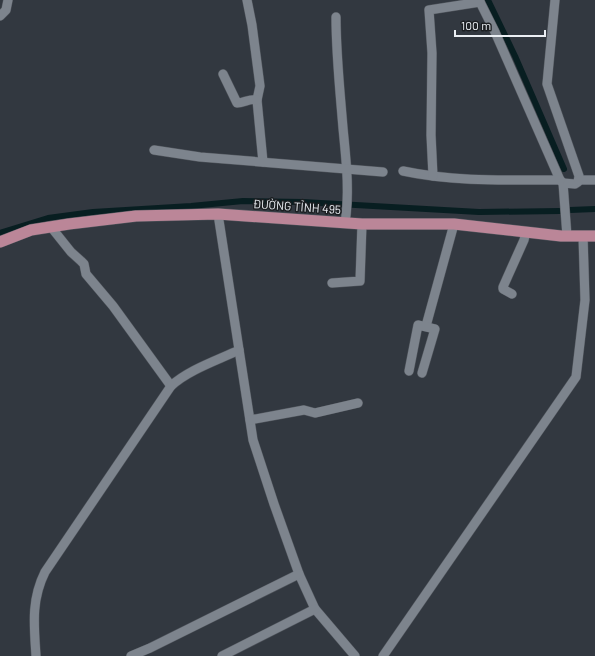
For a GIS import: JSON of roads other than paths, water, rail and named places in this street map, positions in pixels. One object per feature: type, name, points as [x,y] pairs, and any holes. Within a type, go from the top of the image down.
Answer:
[{"type":"main road","name":"ĐƯỜNG TỈNH 495","points":[[0,242],[31,230],[136,216],[218,214],[362,224],[454,224],[567,236],[595,236]]},
{"type":"street","points":[[0,16],[6,10],[8,0]]},
{"type":"street","points":[[247,0],[252,24],[260,86],[257,100],[263,162]]},
{"type":"street","points":[[403,172],[481,180],[561,182],[575,184],[578,182],[579,176],[547,84],[556,0]]},
{"type":"street","points":[[433,176],[431,135],[432,53],[429,10],[478,2],[495,32],[561,182],[567,236]]},
{"type":"street","points":[[336,17],[340,93],[348,170],[348,196],[345,223]]},
{"type":"street","points":[[223,74],[237,103],[244,100],[257,100]]},
{"type":"street","points":[[154,150],[200,157],[383,172]]},
{"type":"street","points":[[578,180],[595,180]]},
{"type":"street","points":[[218,214],[253,440],[299,574],[315,609],[355,656]]},
{"type":"street","points":[[332,283],[360,281],[362,224]]},
{"type":"street","points":[[426,326],[454,224]]},
{"type":"street","points":[[51,227],[71,252],[84,264],[86,274],[113,306],[171,386]]},
{"type":"street","points":[[512,294],[503,289],[503,287],[524,240],[526,232]]},
{"type":"street","points":[[383,656],[576,377],[585,300],[583,236]]},
{"type":"street","points":[[409,371],[418,325],[426,326],[435,329],[422,374]]},
{"type":"street","points":[[36,656],[34,606],[39,583],[45,572],[171,386],[176,381],[198,369],[239,350]]},
{"type":"street","points":[[250,420],[304,410],[318,413],[358,403]]},
{"type":"street","points":[[131,656],[299,574]]},
{"type":"street","points":[[222,656],[315,609]]},
{"type":"waterway","points":[[488,0],[515,56],[564,169]]},
{"type":"waterway","points":[[0,233],[48,218],[93,212],[243,201],[303,202],[479,212],[560,211]]},
{"type":"waterway","points":[[570,210],[595,209]]}]
